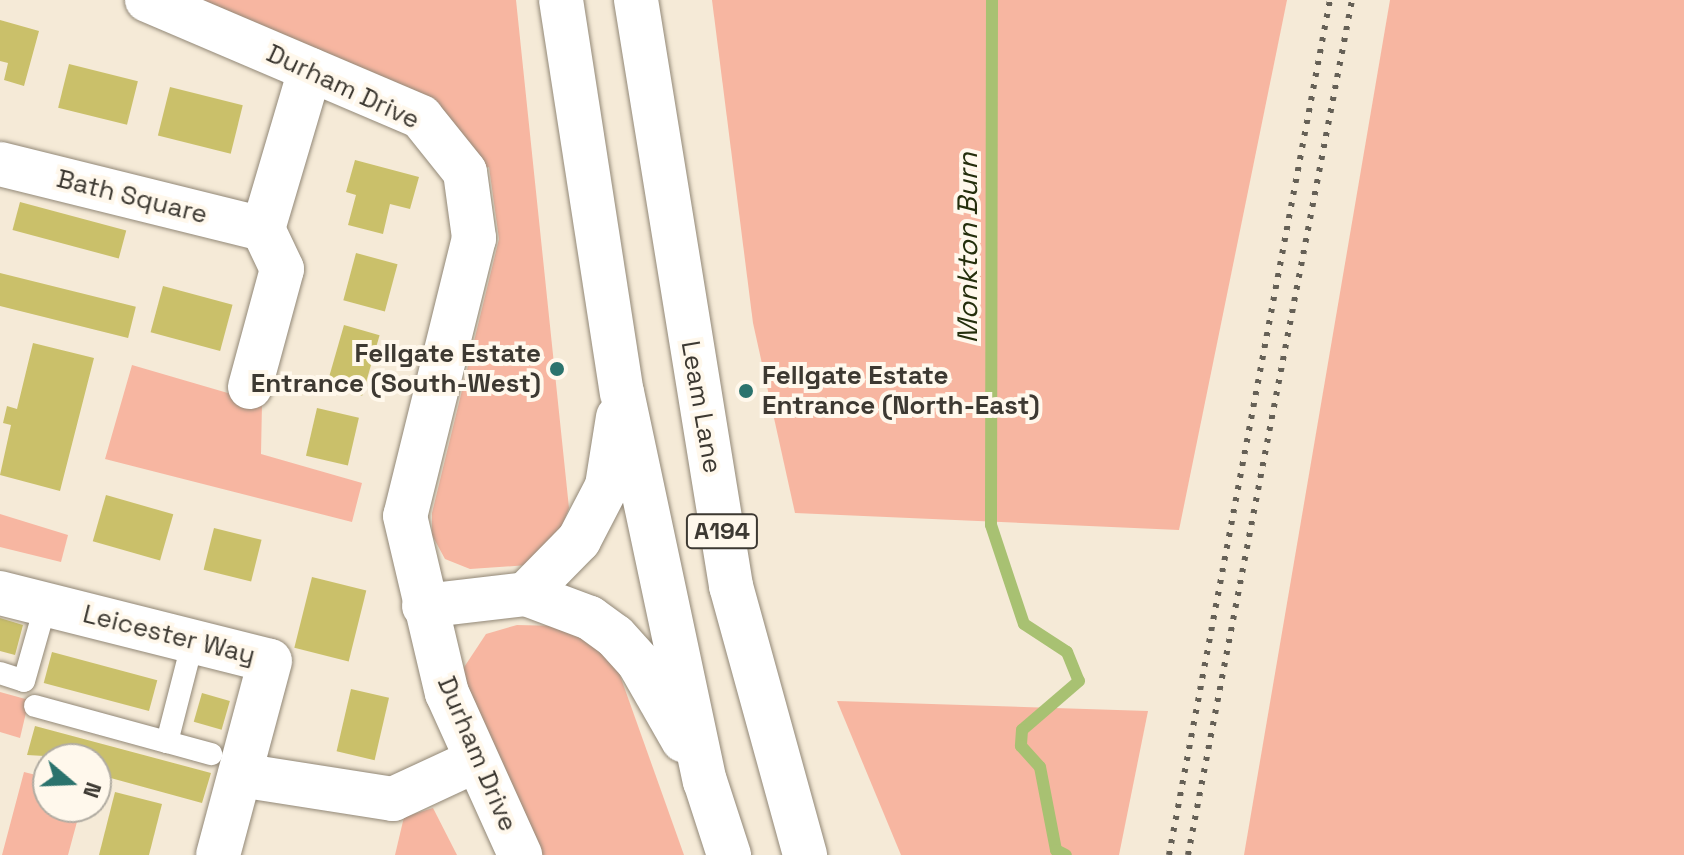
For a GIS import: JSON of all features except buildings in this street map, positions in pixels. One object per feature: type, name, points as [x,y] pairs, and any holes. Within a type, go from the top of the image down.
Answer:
[{"type":"main road","name":"Durham Drive","points":[[147,0],[421,117],[465,172],[472,192],[474,238],[405,516],[447,693],[475,761],[520,855]]},
{"type":"main road","name":"A194","points":[[561,0],[622,392],[705,781],[729,855]]},
{"type":"main road","name":"Leam Lane","points":[[636,0],[731,586],[805,855]]},
{"type":"main road","points":[[250,387],[282,269],[263,229],[310,70]]},
{"type":"main road","name":"Bath Square","points":[[0,164],[263,229]]},
{"type":"main road","name":"A194","points":[[622,392],[607,486],[579,540],[526,594],[590,618],[615,636],[639,663],[705,781]]},
{"type":"main road","name":"Leicester Way","points":[[0,593],[270,661],[226,764],[218,855]]},
{"type":"main road","points":[[424,606],[526,594]]},
{"type":"main road","points":[[226,764],[393,799],[475,761]]},
{"type":"lane","points":[[0,673],[24,681],[46,604]]},
{"type":"lane","points":[[167,742],[193,641]]},
{"type":"lane","points":[[35,706],[167,742],[226,764]]},
{"type":"shaded area","points":[[147,0],[516,0],[569,508],[557,539],[528,565],[470,569],[445,559],[432,535],[432,513],[499,239],[489,167],[466,176],[421,117]]},
{"type":"shaded area","points":[[712,0],[1287,0],[1179,530],[795,513],[753,323]]},
{"type":"shaded area","points":[[1390,0],[1684,0],[1684,855],[1244,855]]},
{"type":"shaded area","points":[[132,365],[262,403],[261,454],[362,483],[352,522],[105,459]]},
{"type":"shaded area","points":[[0,514],[68,535],[61,562],[0,547]]},
{"type":"shaded area","points":[[517,625],[561,626],[587,639],[617,667],[684,855],[520,855],[447,693],[486,634]]},
{"type":"shaded area","points":[[0,692],[29,700],[20,738],[0,732]]},
{"type":"shaded area","points":[[837,701],[1148,711],[1119,855],[901,855]]},
{"type":"shaded area","points":[[24,772],[32,774],[32,823],[77,823],[68,855],[2,855]]},
{"type":"shaded area","points":[[433,808],[457,855],[395,855],[404,817]]},
{"type":"waterway","name":"Monkton Burn","points":[[992,0],[991,525],[1024,624],[1067,652],[1079,681],[1022,730],[1021,746],[1040,767],[1056,850],[1066,855]]},
{"type":"railway","points":[[1169,855],[1330,0]]},
{"type":"railway","points":[[1188,855],[1352,0]]},
{"type":"place","name":"Fellgate Estate Entrance (South-West)","points":[[557,369]]},
{"type":"place","name":"Fellgate Estate Entrance (North-East)","points":[[746,391]]}]
